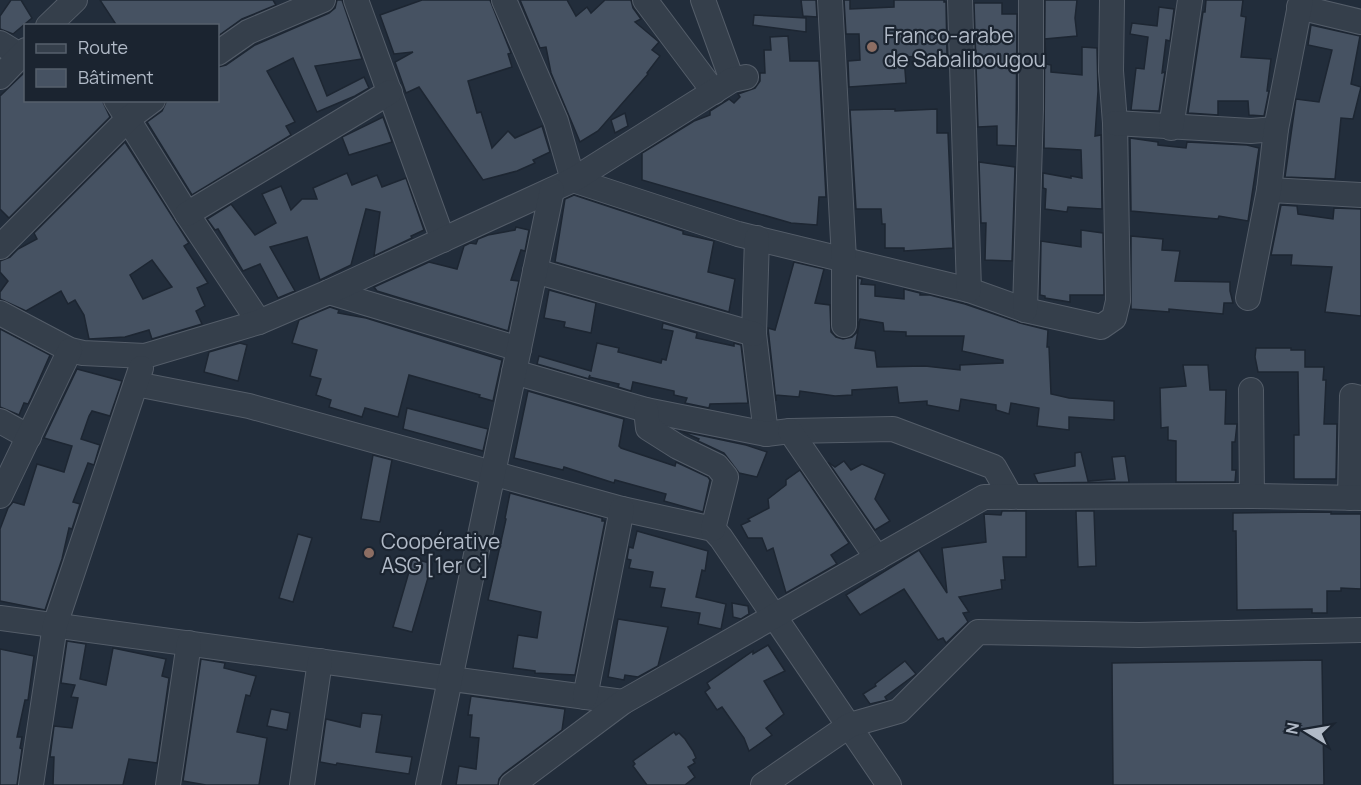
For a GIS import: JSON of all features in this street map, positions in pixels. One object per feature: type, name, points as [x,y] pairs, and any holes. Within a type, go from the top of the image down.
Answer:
[{"type":"street","points":[[55,22],[75,0]]},
{"type":"street","points":[[219,52],[248,32],[323,0]]},
{"type":"street","points":[[357,0],[443,240]]},
{"type":"street","points":[[428,785],[535,271],[562,185],[556,121],[504,0]]},
{"type":"street","points":[[645,0],[731,83]]},
{"type":"street","points":[[703,0],[731,83]]},
{"type":"street","points":[[830,0],[844,259],[844,325]]},
{"type":"street","points":[[960,0],[969,290]]},
{"type":"street","points":[[1025,310],[1031,109],[1031,0]]},
{"type":"street","points":[[562,185],[757,238],[969,290],[1025,310],[1101,327],[1114,318],[1118,301],[1116,123],[1111,71],[1112,0]]},
{"type":"street","points":[[1171,128],[1190,0]]},
{"type":"street","points":[[1248,298],[1269,190],[1276,129],[1300,3],[1361,22]]},
{"type":"street","points":[[0,43],[23,53],[0,77]]},
{"type":"street","points":[[0,313],[70,350],[83,353],[145,356],[259,322],[562,185],[731,83]]},
{"type":"street","points":[[187,214],[390,92]]},
{"type":"street","points":[[0,247],[123,109],[146,102]]},
{"type":"street","points":[[123,109],[187,214],[259,322]]},
{"type":"street","points":[[1116,123],[1171,128],[1251,131],[1276,129]]},
{"type":"street","points":[[1269,190],[1361,195]]},
{"type":"street","points":[[757,238],[754,334],[766,434]]},
{"type":"street","points":[[535,271],[754,334]]},
{"type":"street","points":[[329,292],[519,349]]},
{"type":"street","points":[[0,496],[70,350]]},
{"type":"street","points":[[31,785],[55,625],[145,356]]},
{"type":"street","points":[[514,372],[646,410],[766,434],[790,431],[893,429],[994,467],[1011,497]]},
{"type":"street","points":[[136,384],[249,406],[622,509],[713,529],[850,725],[889,785]]},
{"type":"street","points":[[1251,390],[1252,496]]},
{"type":"street","points":[[512,785],[623,702],[984,497],[1355,498],[1352,396],[1361,398]]},
{"type":"street","points":[[646,410],[648,428],[678,447],[717,466],[726,477],[713,529]]},
{"type":"street","points":[[0,421],[29,437]]},
{"type":"street","points":[[790,431],[877,558]]},
{"type":"street","points":[[585,697],[622,509]]},
{"type":"street","points":[[0,618],[623,702]]},
{"type":"street","points":[[763,785],[850,725],[899,711],[978,632],[1139,635],[1361,630]]},
{"type":"street","points":[[168,785],[189,643]]},
{"type":"street","points":[[302,785],[320,661]]},
{"type":"building","points":[[11,0],[21,0],[32,18],[13,34],[0,29],[0,16]]},
{"type":"building","points":[[100,0],[273,0],[276,5],[242,19],[219,35],[219,24],[116,24]]},
{"type":"building","points":[[337,0],[342,0],[362,59],[315,66],[327,96],[364,77],[369,88],[317,112],[293,58],[267,71],[295,122],[286,126],[291,135],[192,195],[147,122],[162,111],[166,102],[219,102],[219,67],[226,65],[255,45],[329,13],[335,8]]},
{"type":"building","points":[[422,0],[490,0],[511,53],[508,54],[512,67],[468,81],[477,113],[481,112],[492,148],[508,131],[515,138],[542,126],[550,152],[533,160],[535,163],[517,171],[483,180],[419,87],[406,93],[395,62],[413,52],[394,54],[380,15]]},
{"type":"building","points":[[520,0],[567,0],[576,16],[587,7],[591,13],[605,0],[631,0],[633,8],[641,19],[635,22],[659,42],[652,50],[660,56],[648,74],[598,131],[580,142],[551,73],[546,47],[540,48]]},
{"type":"building","points":[[801,0],[816,0],[817,17],[803,16]]},
{"type":"building","points":[[844,0],[850,0],[850,9],[894,7],[894,0],[944,0],[946,2],[947,55],[904,57],[906,83],[849,87],[848,61],[860,60],[859,34],[846,34]]},
{"type":"building","points":[[1045,0],[1077,0],[1075,18],[1077,36],[1045,39],[1046,64],[1051,65],[1051,72],[1082,75],[1082,47],[1097,48],[1098,91],[1095,136],[1101,135],[1102,209],[1068,207],[1067,212],[1045,209],[1046,189],[1043,188],[1043,173],[1082,178],[1081,150],[1044,148]]},
{"type":"building","points":[[1206,0],[1243,0],[1241,16],[1246,17],[1241,57],[1271,59],[1267,91],[1269,91],[1264,116],[1249,115],[1248,101],[1218,101],[1218,115],[1188,113]]},
{"type":"building","points":[[974,3],[1002,3],[1002,14],[1017,14],[1016,146],[997,145],[997,126],[978,127]]},
{"type":"building","points":[[1159,7],[1174,9],[1170,41],[1166,40],[1162,73],[1165,72],[1159,111],[1131,110],[1136,68],[1144,69],[1148,37],[1130,34],[1132,23],[1157,26]]},
{"type":"building","points":[[754,15],[806,18],[806,32],[753,25]]},
{"type":"building","points":[[1311,25],[1360,36],[1351,84],[1361,87],[1353,119],[1341,118],[1335,179],[1285,177],[1296,99],[1319,102],[1332,50],[1308,45]]},
{"type":"building","points":[[788,36],[790,61],[819,61],[826,197],[819,197],[817,225],[791,223],[642,180],[642,153],[694,121],[710,115],[710,111],[729,99],[734,103],[740,97],[738,94],[755,88],[760,81],[760,73],[765,73],[764,50],[771,50],[770,37]]},
{"type":"building","points":[[24,73],[24,102],[103,102],[110,117],[9,218],[0,209],[0,96]]},
{"type":"building","points":[[895,109],[895,111],[937,109],[937,133],[948,133],[953,248],[904,251],[904,248],[885,248],[885,224],[882,224],[881,209],[856,209],[850,110]]},
{"type":"building","points":[[625,113],[628,126],[615,133],[611,120]]},
{"type":"building","points":[[383,117],[392,142],[349,155],[342,137]]},
{"type":"building","points":[[1130,138],[1158,142],[1158,145],[1186,148],[1187,142],[1247,145],[1259,148],[1248,221],[1219,216],[1218,219],[1131,211]]},
{"type":"building","points":[[125,142],[189,243],[184,246],[208,283],[197,288],[205,306],[196,311],[202,324],[152,339],[149,330],[125,337],[89,339],[84,315],[75,300],[68,304],[61,291],[26,311],[0,299],[0,292],[8,281],[0,272],[0,261],[37,239],[34,233]],"holes":[[[152,260],[172,287],[143,299],[130,275]]]},
{"type":"building","points":[[979,162],[1015,167],[1012,261],[985,260],[986,223],[981,223]]},
{"type":"building","points":[[347,173],[352,185],[377,175],[382,187],[406,178],[424,230],[374,256],[380,212],[366,209],[351,265],[320,280],[307,237],[270,247],[295,291],[278,298],[260,264],[243,271],[218,229],[215,230],[207,219],[231,204],[255,235],[276,223],[262,194],[281,186],[291,210],[302,199],[317,199],[313,188]]},
{"type":"building","points":[[574,195],[683,231],[683,234],[714,241],[708,272],[735,279],[729,312],[555,262],[565,199]]},
{"type":"building","points":[[1281,205],[1297,206],[1298,214],[1333,219],[1334,208],[1361,209],[1361,316],[1325,312],[1332,267],[1291,265],[1292,255],[1271,255]]},
{"type":"building","points":[[516,227],[529,230],[525,251],[521,250],[511,280],[519,281],[508,331],[377,291],[374,287],[429,262],[457,269],[464,246],[470,243],[476,244],[478,239],[488,235],[515,230]]},
{"type":"building","points":[[1081,230],[1103,233],[1104,295],[1070,295],[1070,302],[1045,298],[1040,295],[1041,241],[1081,247]]},
{"type":"building","points":[[1131,236],[1163,239],[1162,250],[1180,251],[1175,281],[1230,282],[1233,303],[1224,303],[1223,314],[1169,309],[1169,312],[1131,309]]},
{"type":"building","points":[[794,262],[824,269],[815,303],[830,305],[831,332],[843,339],[852,337],[858,326],[858,278],[862,279],[861,284],[875,285],[875,296],[904,299],[904,289],[920,293],[920,295],[930,295],[965,304],[1048,330],[1051,394],[1069,398],[1114,401],[1114,420],[1069,417],[1069,430],[1037,426],[1039,408],[1011,403],[1009,414],[996,410],[996,405],[961,399],[959,411],[927,405],[927,401],[899,403],[897,387],[852,390],[852,395],[835,396],[800,391],[799,397],[776,395],[776,401],[768,328],[775,330]],"holes":[[[860,319],[883,323],[884,331],[906,332],[906,336],[964,336],[962,351],[1003,360],[1003,363],[960,365],[960,370],[925,366],[877,367],[875,351],[855,348]]]},
{"type":"building","points":[[549,290],[596,303],[591,333],[564,327],[565,322],[544,318]]},
{"type":"building","points":[[330,307],[339,310],[338,313],[366,318],[502,360],[493,401],[479,397],[480,395],[409,375],[398,417],[365,408],[362,417],[329,407],[331,400],[316,395],[321,379],[310,376],[317,350],[292,343],[299,320]]},
{"type":"building","points":[[663,323],[697,333],[696,338],[734,346],[734,343],[741,345],[748,403],[710,404],[709,408],[685,403],[687,398],[674,395],[674,391],[633,382],[631,391],[618,387],[619,384],[589,377],[589,379],[537,364],[539,356],[591,371],[597,343],[619,348],[618,352],[661,363],[662,359],[666,360],[673,331],[662,329]]},
{"type":"building","points":[[0,329],[50,355],[28,404],[24,403],[19,415],[0,407]]},
{"type":"building","points":[[240,343],[247,345],[238,381],[204,372],[209,352]]},
{"type":"building","points":[[1256,348],[1305,350],[1305,367],[1324,367],[1323,380],[1326,380],[1324,424],[1337,424],[1336,479],[1294,479],[1294,435],[1299,435],[1298,372],[1258,372]]},
{"type":"building","points":[[1183,365],[1208,365],[1210,390],[1226,390],[1225,424],[1237,424],[1235,442],[1232,442],[1232,470],[1236,470],[1235,482],[1176,482],[1176,441],[1168,440],[1168,427],[1161,428],[1160,388],[1186,386]]},
{"type":"building","points":[[77,369],[122,381],[110,416],[92,411],[81,439],[100,445],[94,465],[88,463],[73,502],[80,504],[72,529],[69,528],[62,559],[45,610],[0,601],[0,529],[8,508],[13,502],[24,505],[37,464],[64,472],[72,446],[44,438]]},
{"type":"building","points":[[528,391],[624,419],[619,446],[621,448],[675,466],[676,462],[708,477],[710,480],[703,512],[664,501],[666,494],[615,480],[614,483],[564,467],[563,470],[514,458]]},
{"type":"building","points":[[407,408],[488,429],[483,451],[403,429]]},
{"type":"building","points":[[680,431],[746,445],[767,452],[757,477],[739,473],[724,453]]},
{"type":"building","points":[[1081,452],[1088,481],[1115,479],[1112,457],[1125,456],[1129,482],[1038,483],[1034,474],[1075,466],[1075,453]]},
{"type":"building","points":[[373,455],[392,460],[380,522],[361,519]]},
{"type":"building","points":[[844,461],[851,470],[862,464],[885,474],[875,499],[890,521],[875,530],[828,462],[835,467]]},
{"type":"building","points":[[800,470],[849,543],[831,555],[837,564],[786,593],[773,548],[767,551],[762,538],[748,538],[741,525],[769,508],[768,499],[786,485],[786,480]]},
{"type":"building","points":[[510,493],[602,518],[602,521],[605,521],[575,675],[535,673],[535,671],[513,668],[518,635],[537,638],[541,612],[488,600]]},
{"type":"building","points":[[1002,511],[1026,511],[1026,557],[1003,557],[1005,580],[1001,580],[1002,589],[959,597],[969,612],[963,613],[968,622],[946,643],[943,638],[938,640],[904,589],[860,615],[846,595],[919,550],[947,593],[942,548],[986,542],[984,514],[1001,515]]},
{"type":"building","points":[[1076,511],[1094,511],[1096,566],[1078,567]]},
{"type":"building","points":[[1331,512],[1331,514],[1361,514],[1361,589],[1341,588],[1341,591],[1327,591],[1327,613],[1312,613],[1312,609],[1237,610],[1236,531],[1233,531],[1233,513]]},
{"type":"building","points":[[637,531],[708,551],[705,571],[702,570],[696,597],[726,604],[721,629],[698,624],[700,613],[661,607],[665,589],[650,587],[653,572],[629,568],[631,560],[627,559],[629,547],[633,548]]},
{"type":"building","points":[[298,534],[312,538],[293,602],[279,598]]},
{"type":"building","points":[[413,558],[432,564],[412,632],[393,627]]},
{"type":"building","points":[[732,603],[748,606],[749,614],[741,619],[733,617]]},
{"type":"building","points":[[618,619],[668,627],[658,666],[638,677],[625,675],[624,680],[608,677]]},
{"type":"building","points":[[67,641],[86,644],[80,679],[106,685],[113,648],[166,659],[162,676],[169,678],[157,763],[129,759],[123,785],[53,785],[54,757],[50,757],[54,726],[72,728],[78,698],[71,697],[75,685],[61,683]]},
{"type":"building","points":[[768,645],[785,671],[764,681],[784,714],[766,728],[772,735],[749,751],[744,738],[722,707],[717,710],[705,692],[710,688],[707,683],[753,651],[753,654]]},
{"type":"building","points":[[0,649],[34,656],[28,700],[25,700],[17,737],[22,737],[20,748],[22,749],[17,785],[0,785]]},
{"type":"building","points":[[201,659],[225,663],[224,668],[256,676],[250,696],[246,695],[237,732],[267,738],[259,785],[206,785],[183,781]]},
{"type":"building","points":[[1322,660],[1324,785],[1113,785],[1112,663]]},
{"type":"building","points":[[905,661],[916,674],[885,697],[887,700],[870,704],[863,694]]},
{"type":"building","points":[[471,696],[565,709],[562,730],[503,774],[498,785],[456,785],[459,766],[476,769],[479,738],[470,737],[472,715],[468,715]]},
{"type":"building","points":[[271,709],[290,713],[287,730],[267,726]]},
{"type":"building","points":[[362,713],[382,715],[376,752],[412,757],[409,774],[320,762],[326,719],[360,727]]},
{"type":"building","points":[[674,732],[676,735],[679,733],[685,739],[693,751],[696,758],[693,760],[695,763],[688,767],[695,777],[685,785],[647,785],[633,766],[635,764],[633,761]]},
{"type":"place","name":"Franco-arabe de Sabalibougou","points":[[872,47]]},
{"type":"place","name":"Coopérative ASG [1er C]","points":[[369,553]]}]
